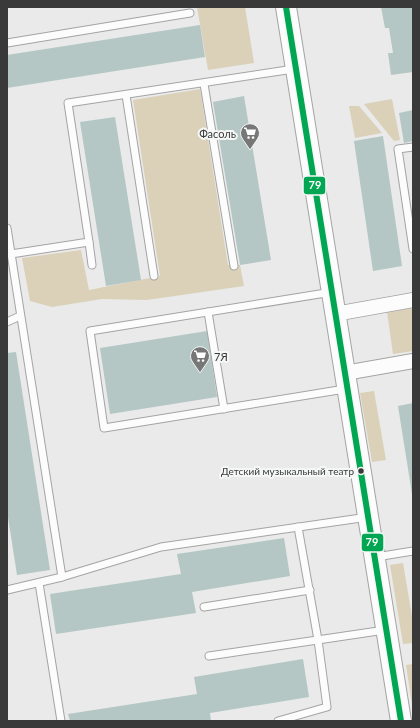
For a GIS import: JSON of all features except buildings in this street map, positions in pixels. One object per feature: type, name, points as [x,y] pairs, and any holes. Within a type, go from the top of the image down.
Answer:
[{"type":"street","points":[[286,7],[401,721]]},
{"type":"street","points":[[335,314],[413,300]]},
{"type":"street","points":[[346,381],[413,361]]},
{"type":"lane","points":[[7,43],[190,13]]},
{"type":"lane","points":[[92,265],[68,103],[204,84],[296,69]]},
{"type":"lane","points":[[204,84],[234,266]]},
{"type":"lane","points":[[126,95],[154,276]]},
{"type":"lane","points":[[413,147],[398,149],[413,249]]},
{"type":"lane","points":[[7,228],[62,577]]},
{"type":"lane","points":[[11,254],[89,242]]},
{"type":"lane","points":[[332,292],[90,331],[104,428],[224,409],[346,381]]},
{"type":"lane","points":[[208,312],[224,409]]},
{"type":"lane","points":[[7,322],[20,316]]},
{"type":"lane","points":[[7,590],[62,577],[161,547],[368,517]]},
{"type":"lane","points":[[278,721],[327,707],[310,590],[298,527]]},
{"type":"lane","points":[[374,557],[413,551]]},
{"type":"lane","points":[[39,582],[61,721]]},
{"type":"lane","points":[[204,607],[310,590]]},
{"type":"lane","points":[[209,656],[386,630]]},
{"type":"shaded area","points":[[197,7],[245,7],[254,63],[208,70]]},
{"type":"shaded area","points":[[200,89],[228,265],[240,265],[244,286],[147,300],[102,299],[52,307],[30,301],[22,258],[81,250],[89,290],[160,276],[133,100]]},
{"type":"shaded area","points":[[392,99],[400,140],[394,141],[364,104]]},
{"type":"shaded area","points":[[349,106],[359,106],[382,133],[355,138]]},
{"type":"shaded area","points":[[413,308],[413,351],[393,354],[387,312]]},
{"type":"shaded area","points":[[374,391],[386,460],[372,462],[360,393]]},
{"type":"shaded area","points":[[403,563],[413,622],[413,643],[403,644],[390,565]]},
{"type":"shaded area","points":[[413,664],[413,711],[406,665]]},
{"type":"transit line","name":"79","points":[[286,7],[401,721]]},
{"type":"place","name":"Фасоль","points":[[250,150]]},
{"type":"place","name":"7Я","points":[[200,373]]},
{"type":"place","name":"Детский музыкальный театр","points":[[361,471]]}]
